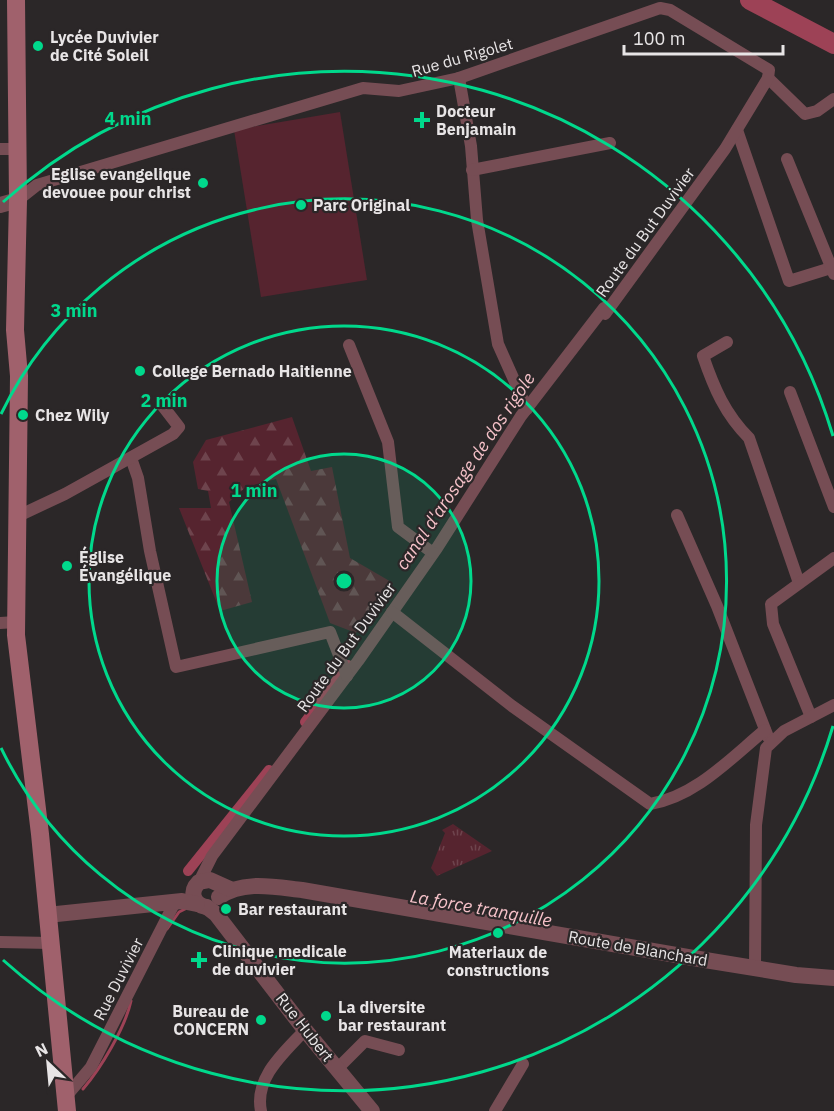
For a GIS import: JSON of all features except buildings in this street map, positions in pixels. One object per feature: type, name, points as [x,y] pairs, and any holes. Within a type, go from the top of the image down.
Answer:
[{"type":"main road","points":[[14,5],[9,149],[18,200],[16,518],[8,623],[20,683],[47,915],[64,1107]]},
{"type":"street","name":"Rue du Rigolet","points":[[18,200],[37,185],[363,88],[399,92],[459,78],[660,8],[670,10],[767,72],[805,114],[817,111],[834,99]]},
{"type":"street","name":"Route du But Duvivier","points":[[207,896],[212,856],[434,553],[527,409],[603,308],[605,314],[737,130],[767,72]]},
{"type":"street","points":[[459,78],[477,219],[498,344],[527,409]]},
{"type":"street","points":[[737,130],[789,281],[833,272],[787,159]]},
{"type":"street","points":[[472,170],[610,143]]},
{"type":"street","points":[[0,205],[18,200]]},
{"type":"street","points":[[727,342],[702,356],[718,398],[734,423],[749,438],[799,583]]},
{"type":"street","points":[[349,345],[388,442],[398,527],[434,553]]},
{"type":"street","points":[[790,392],[834,507]]},
{"type":"street","points":[[16,518],[173,434],[179,427],[162,405]]},
{"type":"street","points":[[131,458],[138,478],[150,551],[176,667],[330,632],[346,676]]},
{"type":"street","points":[[677,515],[717,606],[770,744]]},
{"type":"street","points":[[811,717],[773,624],[771,604],[834,558]]},
{"type":"street","points":[[392,612],[513,706],[650,804],[671,801],[697,785],[765,730]]},
{"type":"street","points":[[755,968],[756,825],[766,748],[784,731],[834,705]]},
{"type":"street","name":"Route de Blanchard","points":[[47,915],[207,896],[266,886],[302,890],[755,968],[834,978]]},
{"type":"street","name":"Rue Hubert","points":[[207,896],[305,1030],[372,1111]]},
{"type":"street","name":"Rue Duvivier","points":[[64,1107],[207,896]]},
{"type":"street","points":[[0,942],[50,943]]},
{"type":"street","points":[[261,1111],[260,1096],[270,1070],[305,1030]]},
{"type":"street","points":[[337,1069],[365,1041],[399,1050]]},
{"type":"street","points":[[495,1111],[523,1064]]},
{"type":"green space","name":"Parc Original","points":[[340,112],[367,280],[261,297],[234,130]]},
{"type":"green space","points":[[292,417],[311,471],[332,467],[350,558],[393,583],[356,633],[330,623],[276,479],[246,487],[229,502],[252,602],[220,611],[179,508],[211,508],[208,491],[198,489],[193,462],[206,440]]},
{"type":"green space","points":[[453,824],[492,851],[437,876],[431,868],[445,833],[442,830]]},
{"type":"waterway","points":[[750,0],[834,44]]},
{"type":"waterway","name":"canal d'arosage de dos rigole","points":[[305,722],[348,665]]},
{"type":"waterway","name":"canal d'arosage de dos rigole","points":[[188,871],[269,770]]},
{"type":"waterway","points":[[167,929],[179,912],[187,908]]},
{"type":"waterway","points":[[83,1089],[112,1047],[124,1023],[131,1001]]},
{"type":"place","name":"Lycée Duvivier de Cité Soleil","points":[[38,46]]},
{"type":"place","name":"Docteur Benjamain","points":[[422,120]]},
{"type":"place","name":"Eglise evangelique devouee pour christ","points":[[203,183]]},
{"type":"place","name":"Parc Original","points":[[301,205]]},
{"type":"place","name":"College Bernado Haitienne","points":[[140,371]]},
{"type":"place","name":"Chez Wily","points":[[23,415]]},
{"type":"place","name":"Église Évangélique","points":[[67,566]]},
{"type":"place","name":"Bar restaurant","points":[[226,909]]},
{"type":"place","name":"Materiaux de constructions","points":[[498,933]]},
{"type":"place","name":"Clinique medicale de duvivier","points":[[199,960]]},
{"type":"place","name":"La diversite bar restaurant","points":[[326,1016]]},
{"type":"place","name":"Bureau de CONCERN","points":[[261,1020]]},
{"type":"water label","name":"La force tranquille","points":[[481,908]]}]
